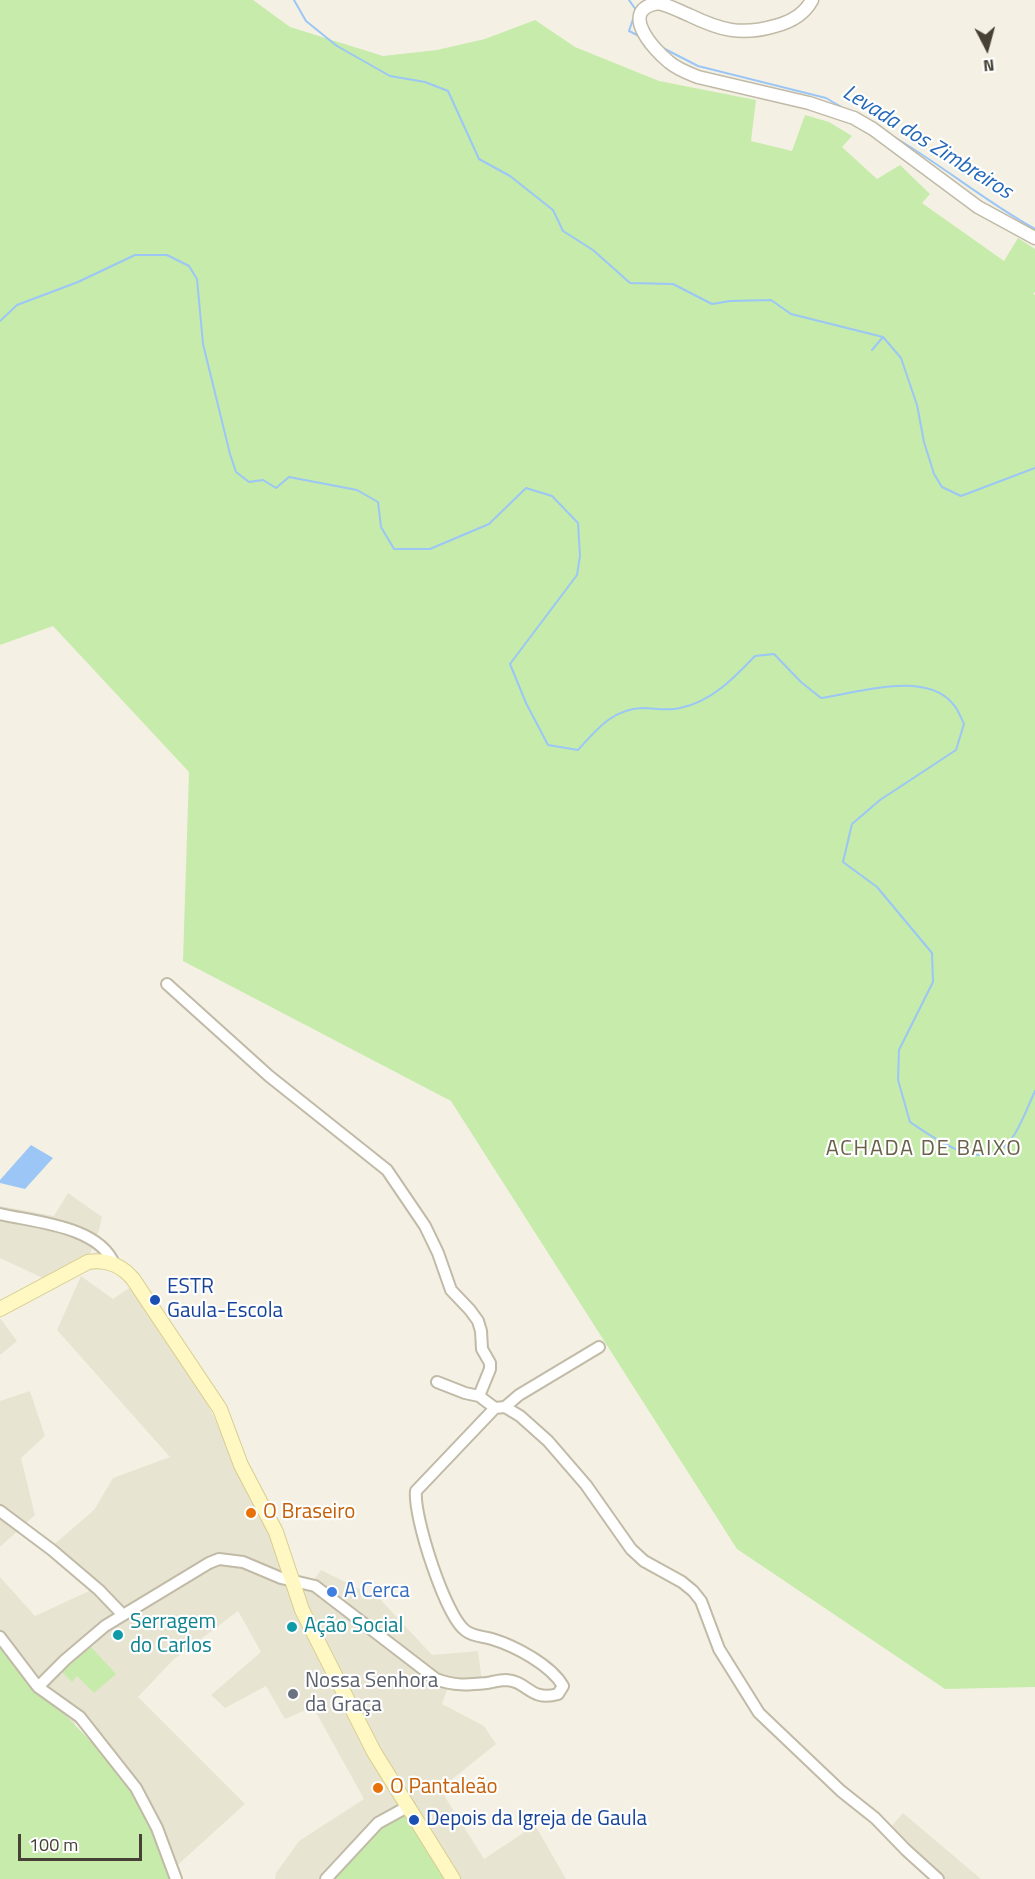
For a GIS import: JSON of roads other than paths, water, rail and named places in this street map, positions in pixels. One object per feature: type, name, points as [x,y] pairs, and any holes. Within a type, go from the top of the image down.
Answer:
[{"type":"main road","points":[[0,1310],[88,1262],[114,1264],[125,1270],[133,1279],[220,1409],[242,1465],[276,1532],[291,1580],[307,1618],[374,1752],[453,1879]]},
{"type":"street","points":[[812,0],[797,18],[759,30],[735,32],[719,28],[658,3],[645,8],[640,16],[639,25],[647,39],[668,62],[690,74],[809,103],[854,118],[873,129],[978,207],[1035,238]]},
{"type":"street","points":[[167,984],[269,1076],[387,1170],[425,1226],[438,1253],[451,1290],[478,1322],[482,1349],[490,1363],[490,1369],[479,1396]]},
{"type":"street","points":[[0,1214],[64,1226],[102,1246],[110,1253],[114,1264]]},
{"type":"street","points":[[38,1687],[92,1636],[123,1615],[219,1559],[243,1562],[281,1578],[315,1586],[436,1679],[452,1685],[505,1680],[517,1683],[536,1695],[548,1697],[558,1694],[563,1686],[551,1671],[517,1649],[492,1639],[471,1635],[463,1629],[451,1609],[431,1562],[417,1516],[416,1491],[500,1408],[599,1347]]},
{"type":"street","points":[[437,1382],[479,1396],[520,1416],[567,1462],[631,1548],[644,1561],[693,1590],[701,1601],[719,1649],[759,1713],[808,1762],[875,1818],[938,1879]]},
{"type":"street","points":[[0,1511],[52,1550],[99,1590],[123,1615]]},
{"type":"street","points":[[0,1638],[38,1687],[80,1717],[136,1788],[157,1828],[177,1879]]},
{"type":"street","points":[[326,1879],[378,1823],[408,1806]]},
{"type":"water","points":[[31,1145],[53,1158],[25,1189],[0,1183],[0,1180]]},
{"type":"waterway","points":[[294,0],[306,21],[337,46],[390,76],[425,82],[448,91],[479,159],[510,176],[553,210],[563,231],[593,250],[630,283],[673,284],[712,304],[771,300],[791,314],[883,337],[901,358],[917,405],[924,442],[934,474],[942,487],[961,496],[1035,468]]},
{"type":"waterway","name":"Levada dos Zimbreiros","points":[[629,0],[636,10]]},
{"type":"waterway","name":"Levada dos Zimbreiros","points":[[634,16],[629,31],[639,36]]},
{"type":"waterway","name":"Levada dos Zimbreiros","points":[[663,48],[698,66],[826,98],[845,109]]},
{"type":"waterway","name":"Levada dos Zimbreiros","points":[[894,137],[1035,229]]},
{"type":"waterway","points":[[0,321],[17,305],[78,282],[135,255],[167,255],[189,266],[197,279],[203,344],[230,454],[236,472],[249,482],[263,480],[276,488],[289,477],[357,490],[378,502],[381,527],[394,549],[430,549],[489,524],[526,488],[552,496],[578,523],[580,556],[577,575],[510,664],[526,703],[548,745],[578,750],[606,722],[622,712],[642,708],[675,709],[691,705],[712,695],[755,656],[774,654],[801,682],[821,698],[890,686],[926,688],[941,694],[955,706],[964,724],[956,750],[880,800],[852,824],[843,862],[877,887],[932,953],[933,982],[899,1050],[898,1080],[910,1122],[959,1151],[986,1155],[999,1151],[1014,1136],[1035,1091]]},
{"type":"waterway","points":[[872,350],[883,337]]},
{"type":"place","name":"ESTR Gaula-Escola","points":[[155,1300]]},
{"type":"place","name":"O Braseiro","points":[[251,1513]]},
{"type":"place","name":"A Cerca","points":[[332,1592]]},
{"type":"place","name":"Ação Social","points":[[292,1627]]},
{"type":"place","name":"Serragem do Carlos","points":[[118,1635]]},
{"type":"place","name":"Nossa Senhora da Graça","points":[[293,1694]]},
{"type":"place","name":"O Pantaleão","points":[[378,1788]]},
{"type":"place","name":"Depois da Igreja de Gaula","points":[[414,1820]]},
{"type":"district","name":"ACHADA DE BAIXO","points":[[924,1150]]}]
